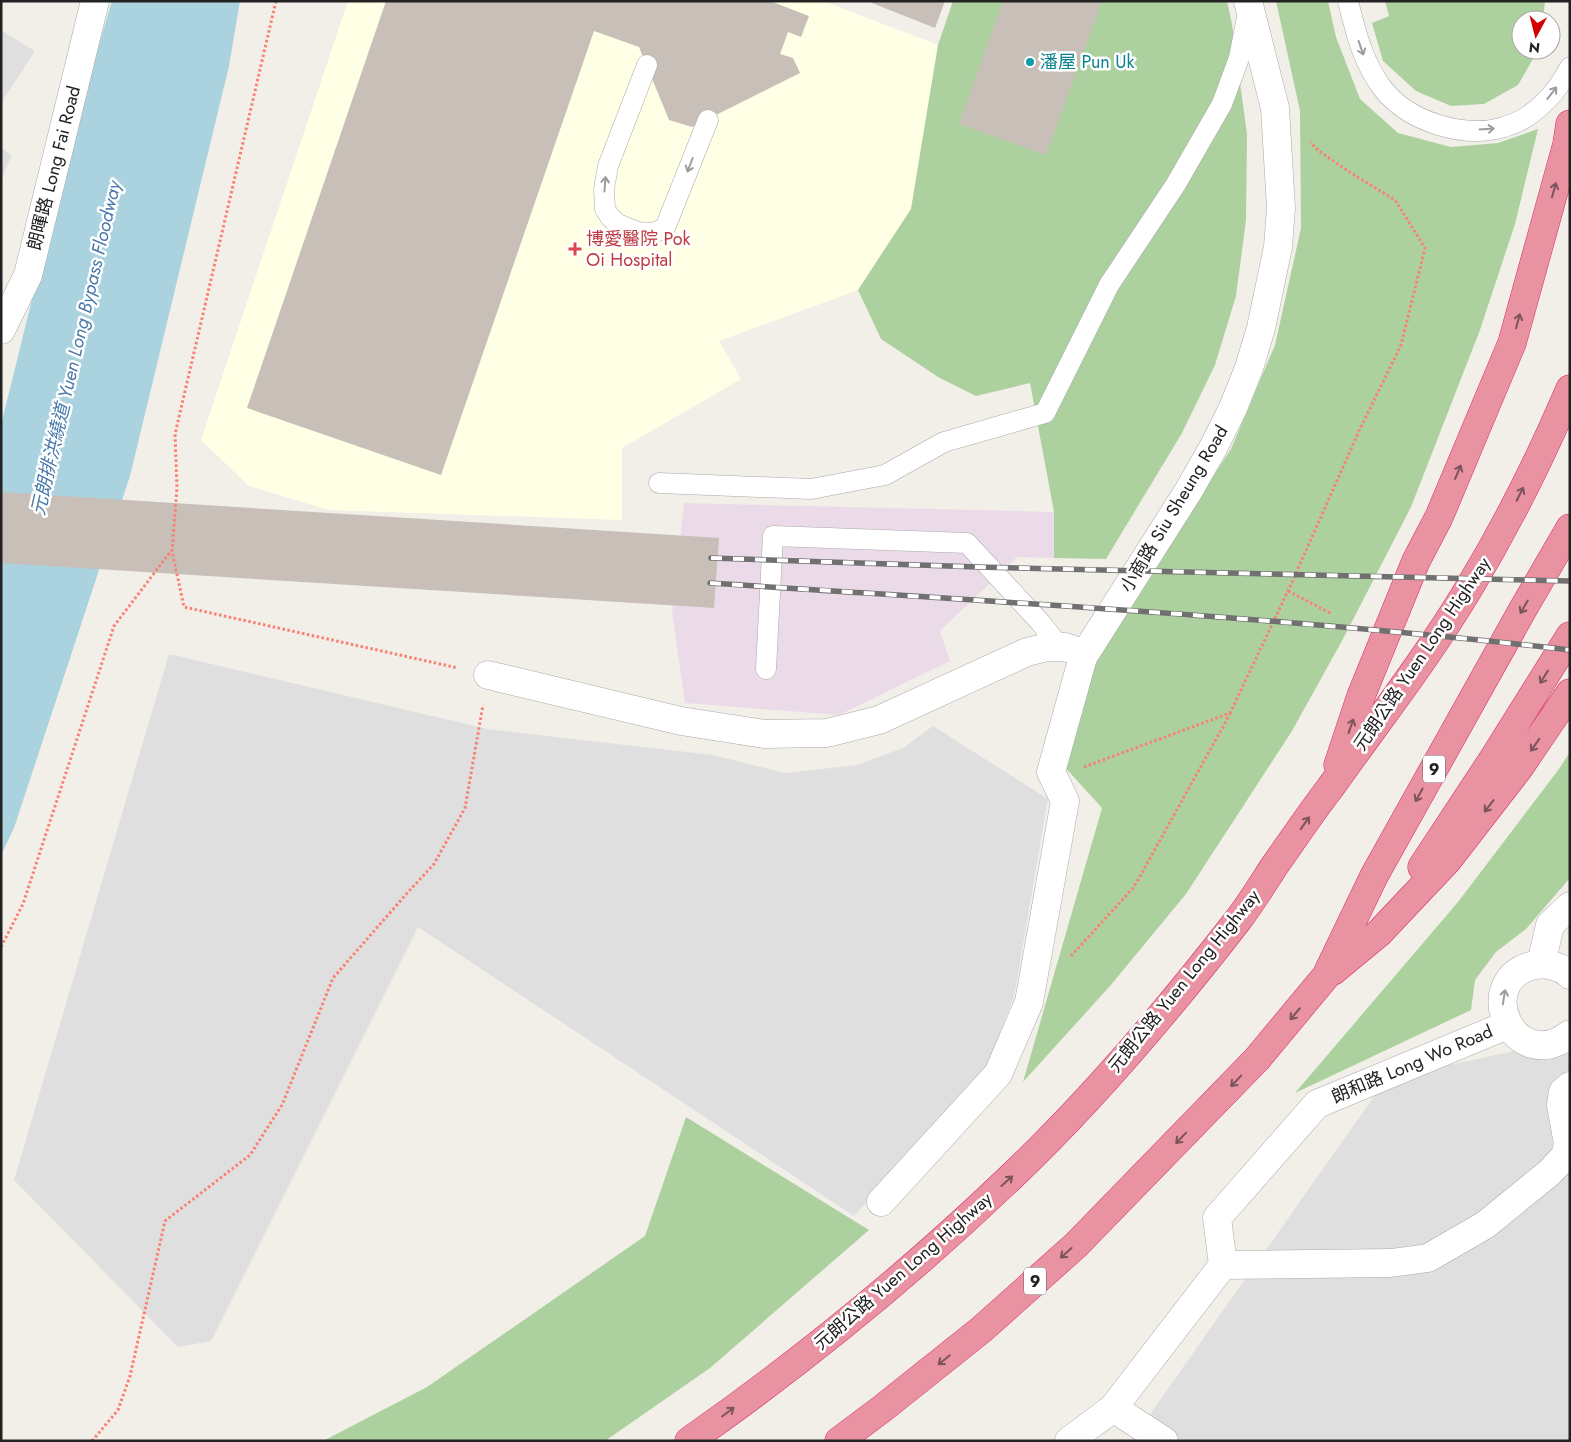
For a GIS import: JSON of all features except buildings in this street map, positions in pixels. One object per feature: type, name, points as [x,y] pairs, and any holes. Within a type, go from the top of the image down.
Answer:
[{"type":"highway","points":[[1330,788],[1361,696],[1416,561],[1439,516],[1512,343],[1567,144],[1570,124]]},
{"type":"highway","name":"元朗公路 Yuen Long Highway","points":[[689,1441],[820,1344],[919,1261],[1020,1168],[1088,1098],[1160,1016],[1240,917],[1330,788],[1387,712],[1468,589],[1498,538],[1545,445],[1570,389]]},
{"type":"highway","name":"9","points":[[839,1441],[982,1329],[1076,1245],[1257,1059],[1326,976],[1374,876],[1523,608],[1570,528]]},
{"type":"highway","points":[[1379,933],[1495,756],[1570,636]]},
{"type":"highway","points":[[1326,976],[1379,933],[1447,861],[1519,768],[1570,693]]},
{"type":"street","name":"朗暉路 Long Fai Road","points":[[1,330],[28,275],[95,1]]},
{"type":"street","name":"小商路 Siu Sheung Road","points":[[1051,772],[1076,653],[1189,490],[1233,408],[1262,328],[1278,248],[1282,208],[1275,108],[1248,4]]},
{"type":"street","points":[[488,675],[681,721],[764,734],[828,733],[879,720],[1027,652],[1046,647],[1076,653]]},
{"type":"street","points":[[881,1202],[998,1074],[1029,1002],[1065,801],[1051,772]]},
{"type":"street","points":[[1570,906],[1550,925],[1541,964],[1555,966],[1570,975]]},
{"type":"street","name":"朗和路 Long Wo Road","points":[[1541,964],[1527,967],[1515,974],[1506,985],[1502,1005],[1507,1025],[1515,1035],[1526,1042],[1539,1045],[1551,1044],[1570,1034]]},
{"type":"street","name":"朗和路 Long Wo Road","points":[[1223,1265],[1217,1218],[1317,1104],[1507,1025]]},
{"type":"street","points":[[1069,1441],[1113,1408],[1223,1265],[1391,1263],[1428,1258],[1485,1224],[1549,1173],[1565,1156],[1568,1144],[1561,1105],[1564,1092],[1570,1086]]},
{"type":"street","points":[[1113,1408],[1164,1441]]},
{"type":"lane","points":[[1348,1],[1361,49],[1384,91],[1413,115],[1431,123],[1448,128],[1469,130],[1504,128],[1543,104],[1553,93],[1570,67]]},
{"type":"lane","points":[[659,483],[811,489],[885,475],[944,442],[1045,412],[1109,285],[1176,184],[1222,104],[1239,58],[1248,4]]},
{"type":"lane","points":[[647,65],[605,178],[605,209],[618,224],[637,232],[653,233],[665,228],[708,120]]},
{"type":"lane","points":[[766,669],[774,536],[967,543],[1040,622],[1076,653]]},
{"type":"path","points":[[92,1441],[118,1410],[130,1376],[165,1221],[250,1155],[282,1105],[333,978],[408,891],[434,864],[465,808],[488,675],[184,607],[172,550],[177,488],[175,434],[276,1]]},
{"type":"path","points":[[1069,957],[1134,887],[1230,713],[1288,591],[1359,431],[1401,346],[1425,248],[1395,200],[1319,151],[1275,108]]},
{"type":"path","points":[[1,947],[23,904],[114,626],[172,550]]},
{"type":"path","points":[[1288,591],[1332,614]]},
{"type":"path","points":[[1051,772],[1084,767],[1230,713]]},
{"type":"shaded area","name":"博愛醫院 Pok Oi Hospital","points":[[348,1],[823,1],[938,45],[911,209],[858,290],[719,341],[741,379],[622,448],[622,520],[329,510],[249,486],[201,440]]},
{"type":"shaded area","points":[[1,30],[35,51],[1,103]]},
{"type":"shaded area","points":[[1,148],[12,155],[1,180]]},
{"type":"shaded area","points":[[684,503],[1054,512],[1054,558],[1017,557],[940,631],[950,661],[839,715],[685,703],[672,612]]},
{"type":"shaded area","points":[[169,654],[487,729],[713,755],[785,773],[857,765],[903,748],[933,726],[1048,799],[1014,996],[985,1072],[854,1216],[418,927],[211,1341],[178,1347],[14,1180]]},
{"type":"shaded area","points":[[1570,1039],[1570,1441],[1131,1441],[1387,1078]]},
{"type":"green space","points":[[953,1],[1227,1],[1232,24],[1247,134],[1246,220],[1236,296],[1215,365],[1182,433],[1106,559],[1054,558],[1054,512],[1030,383],[976,396],[938,377],[881,339],[858,290],[911,209],[938,45]]},
{"type":"green space","points":[[1276,1],[1328,1],[1336,37],[1360,99],[1398,133],[1451,147],[1498,143],[1538,129],[1515,224],[1480,330],[1411,507],[1343,639],[1292,731],[1186,894],[1110,986],[1023,1082],[1102,808],[1062,764],[1092,654],[1231,449],[1275,345],[1301,228],[1300,111]]},
{"type":"green space","points":[[1385,1],[1545,1],[1544,10],[1511,10],[1511,60],[1532,60],[1518,85],[1484,104],[1451,106],[1416,91],[1383,61],[1372,23],[1389,16]]},
{"type":"green space","points":[[1570,752],[1570,878],[1526,929],[1496,952],[1475,980],[1471,1010],[1295,1093],[1458,902]]},
{"type":"green space","points":[[686,1117],[869,1230],[710,1368],[605,1441],[323,1441],[427,1387],[645,1236]]},
{"type":"water","name":"元朗排洪繞道 Yuen Long Bypass Floodway","points":[[112,1],[240,1],[229,66],[130,476],[14,828],[1,855],[1,425],[76,121]]},
{"type":"railway","points":[[711,558],[978,567],[1570,581]]},
{"type":"railway","points":[[710,583],[1248,619],[1463,638],[1570,650]]},
{"type":"place","name":"潘屋 Pun Uk","points":[[1030,62]]},
{"type":"place","name":"博愛醫院 Pok Oi Hospital","points":[[575,249]]}]
